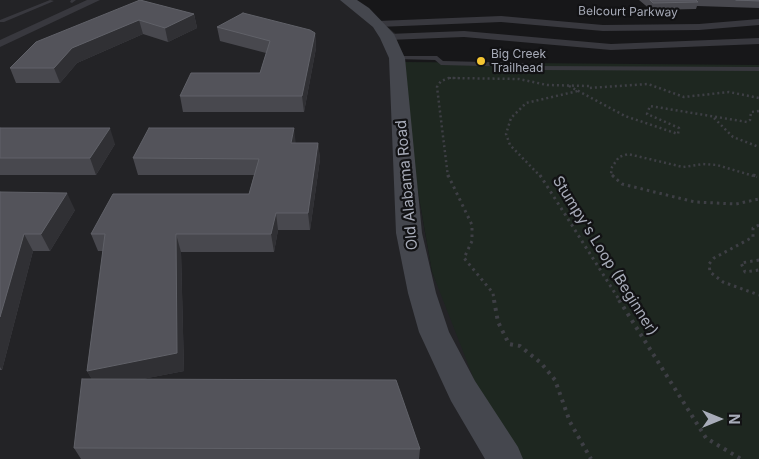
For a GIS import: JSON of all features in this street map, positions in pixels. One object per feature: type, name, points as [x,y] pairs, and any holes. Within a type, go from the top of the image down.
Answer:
[{"type":"main road","points":[[347,0],[364,11],[378,24],[393,47]]},
{"type":"main road","name":"Old Alabama Road","points":[[393,47],[409,233],[422,294],[434,332],[464,391],[505,459]]},
{"type":"street","points":[[0,44],[95,0]]},
{"type":"street","points":[[0,34],[74,1]]},
{"type":"street","name":"Belcourt Parkway","points":[[378,24],[501,19],[603,28],[728,26],[759,22]]},
{"type":"street","points":[[728,26],[754,41]]},
{"type":"street","points":[[393,47],[464,34],[611,47],[754,41]]},
{"type":"lane","points":[[2,21],[52,1]]},
{"type":"lane","points":[[393,47],[437,58],[440,63],[524,65],[533,68],[759,69]]},
{"type":"path","points":[[591,459],[570,422],[555,380],[541,363],[520,346],[509,344],[498,322],[493,293],[464,258],[472,241],[472,225],[448,176],[437,87],[441,80],[449,78],[520,79],[547,85],[565,84],[589,86],[589,88],[648,84],[684,97],[728,92],[759,98]]},
{"type":"path","points":[[559,81],[625,116],[678,134],[679,128],[647,114],[650,106],[747,122],[750,120],[751,112],[759,111]]},
{"type":"path","name":"Stumpy's Loop (Beginner)","points":[[578,91],[526,103],[511,118],[506,134],[510,145],[541,176],[706,438],[741,459]]},
{"type":"path","points":[[714,118],[732,137],[759,146]]},
{"type":"path","points":[[759,177],[717,165],[703,164],[683,168],[628,154],[619,157],[612,167],[611,174],[622,184],[695,202],[736,204],[759,199]]},
{"type":"path","points":[[759,225],[753,228],[753,237],[720,255],[709,264],[710,272],[723,282],[759,295]]},
{"type":"path","points":[[759,260],[741,263],[745,272],[759,270]]},
{"type":"shaded area","points":[[0,0],[346,0],[363,7],[395,33],[404,64],[411,152],[432,272],[518,459],[0,459]]},
{"type":"shaded area","points":[[404,62],[759,65],[759,459],[518,459],[491,423],[432,272],[411,152]]},
{"type":"building","points":[[140,0],[194,14],[165,28],[139,20],[72,48],[54,68],[10,68],[36,42]]},
{"type":"building","points":[[650,0],[696,0],[698,2],[653,3]]},
{"type":"building","points":[[243,13],[310,30],[315,33],[302,96],[180,96],[191,73],[260,73],[270,41],[217,27]]},
{"type":"building","points":[[0,128],[110,128],[90,158],[0,158]]},
{"type":"building","points":[[149,128],[294,128],[291,143],[318,143],[308,213],[276,213],[271,234],[176,234],[177,353],[87,371],[105,234],[91,234],[113,194],[249,194],[259,159],[133,158]]},
{"type":"building","points":[[0,192],[67,193],[41,234],[24,234],[0,317]]},
{"type":"building","points":[[82,379],[396,380],[420,449],[74,448]]},
{"type":"place","name":"Big Creek Trailhead","points":[[481,61]]}]
